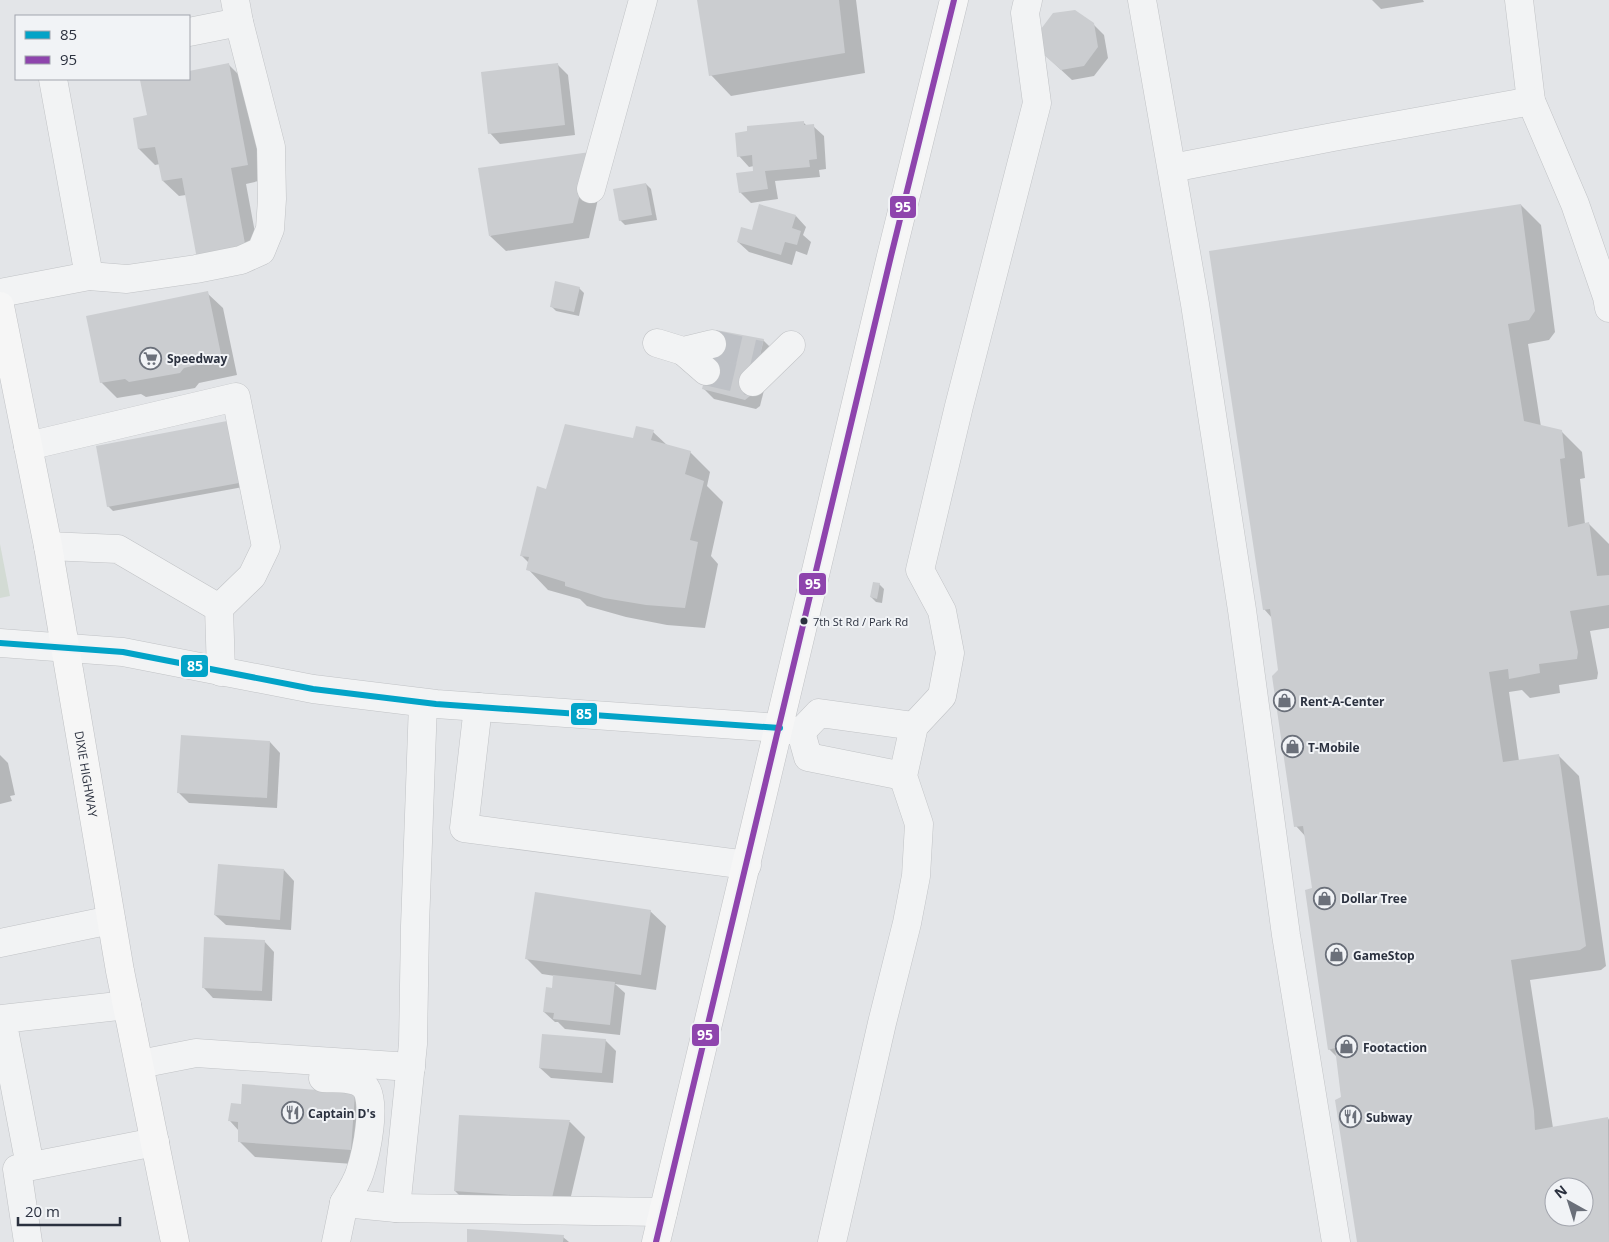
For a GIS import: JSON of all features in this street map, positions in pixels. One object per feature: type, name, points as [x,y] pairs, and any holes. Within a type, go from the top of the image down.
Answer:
[{"type":"main road","points":[[656,1242],[747,865],[790,730],[894,246],[954,0]]},
{"type":"main road","name":"DIXIE HIGHWAY","points":[[0,306],[48,546],[111,920],[175,1242]]},
{"type":"street","points":[[591,189],[643,0]]},
{"type":"street","points":[[832,1242],[907,923],[916,876],[919,824],[903,776],[914,726],[942,696],[950,653],[942,611],[920,570],[959,406],[1037,103],[1025,13],[1028,0]]},
{"type":"street","points":[[1142,0],[1196,313],[1235,565],[1286,935],[1336,1242]]},
{"type":"street","points":[[1519,0],[1530,101],[1575,204],[1607,296],[1609,308]]},
{"type":"street","points":[[0,293],[89,276],[127,279],[196,269],[241,260],[262,251],[270,229],[272,199],[271,147],[237,11],[190,32]]},
{"type":"street","points":[[53,80],[89,276]]},
{"type":"street","points":[[1172,168],[1530,101]]},
{"type":"street","points":[[657,343],[683,351],[706,371]]},
{"type":"street","points":[[683,351],[712,344]]},
{"type":"street","points":[[753,382],[792,345],[760,355]]},
{"type":"street","points":[[28,446],[236,397],[266,547],[252,576],[219,608],[221,672]]},
{"type":"street","points":[[48,546],[118,550],[219,608]]},
{"type":"street","points":[[0,642],[66,649],[123,652],[313,689],[423,703],[790,730],[819,713],[914,726]]},
{"type":"street","points":[[396,1208],[411,1067],[423,703]]},
{"type":"street","points":[[478,707],[464,828],[747,865]]},
{"type":"street","points":[[790,730],[808,757],[903,776]]},
{"type":"street","points":[[0,943],[111,920]]},
{"type":"street","points":[[28,1242],[16,1169],[1,1019],[127,1005]]},
{"type":"street","points":[[140,1064],[196,1053],[411,1067]]},
{"type":"street","points":[[244,1055],[278,1075],[356,1080],[365,1086],[370,1098],[369,1133],[360,1172],[344,1203],[336,1242]]},
{"type":"street","points":[[16,1169],[155,1142]]},
{"type":"street","points":[[344,1203],[396,1208],[663,1212]]},
{"type":"shaded area","points":[[0,544],[10,596],[0,598]]},
{"type":"building","points":[[697,0],[839,0],[845,53],[709,76]]},
{"type":"building","points":[[1075,10],[1094,23],[1098,47],[1084,66],[1061,70],[1043,54],[1038,33],[1053,13]]},
{"type":"building","points":[[229,63],[248,165],[231,168],[246,249],[197,259],[182,178],[162,181],[155,147],[138,149],[133,118],[147,115],[140,80],[190,80],[190,71]]},
{"type":"building","points":[[558,63],[565,125],[488,134],[481,72]]},
{"type":"building","points":[[804,121],[804,125],[814,124],[817,159],[809,160],[810,167],[765,171],[768,189],[739,193],[736,173],[753,171],[752,155],[737,157],[735,133],[747,131],[747,126]]},
{"type":"building","points":[[590,152],[573,223],[489,236],[478,168]]},
{"type":"building","points":[[646,183],[652,215],[619,221],[613,189]]},
{"type":"building","points":[[759,204],[796,215],[792,228],[801,231],[797,245],[785,242],[781,255],[737,242],[741,227],[752,230]]},
{"type":"building","points":[[1521,204],[1535,311],[1529,320],[1508,324],[1524,421],[1562,430],[1565,458],[1560,459],[1568,527],[1589,522],[1597,576],[1609,575],[1609,605],[1570,611],[1578,652],[1577,659],[1539,664],[1540,673],[1509,679],[1508,669],[1489,672],[1503,762],[1559,754],[1586,946],[1580,950],[1511,960],[1534,1111],[1535,1130],[1608,1117],[1609,1242],[1357,1242],[1335,1100],[1341,1097],[1335,1048],[1328,1050],[1305,890],[1312,888],[1303,826],[1294,827],[1272,676],[1278,670],[1270,609],[1263,610],[1209,251]]},
{"type":"building","points":[[555,281],[580,287],[574,312],[550,307]]},
{"type":"building","points":[[208,291],[222,359],[184,368],[180,373],[129,382],[125,379],[100,383],[86,316]]},
{"type":"building","points":[[716,330],[764,339],[750,396],[745,400],[702,389]]},
{"type":"building","points":[[227,421],[239,483],[107,507],[96,446]]},
{"type":"building","points":[[565,424],[633,438],[636,426],[654,430],[651,440],[691,451],[685,474],[704,481],[690,540],[698,542],[685,608],[646,605],[604,598],[565,586],[565,582],[526,570],[529,557],[520,556],[537,486],[546,489]]},
{"type":"building","points":[[873,582],[880,583],[877,599],[870,597]]},
{"type":"building","points":[[181,735],[270,741],[267,798],[177,793]]},
{"type":"building","points":[[218,864],[284,869],[280,920],[214,915]]},
{"type":"building","points":[[535,892],[651,910],[641,975],[525,959]]},
{"type":"building","points":[[204,937],[265,940],[262,991],[202,988]]},
{"type":"building","points":[[553,975],[615,982],[610,1025],[553,1019],[554,1013],[543,1012],[546,987],[552,988]]},
{"type":"building","points":[[542,1034],[606,1039],[602,1073],[539,1068]]},
{"type":"building","name":"Captain D's","points":[[242,1084],[355,1093],[351,1150],[238,1142],[238,1122],[228,1121],[231,1103],[241,1104]]},
{"type":"building","points":[[459,1115],[570,1120],[552,1198],[454,1191]]},
{"type":"building","points":[[467,1229],[564,1235],[563,1242],[467,1242]]},
{"type":"tunnel","points":[[712,344],[760,355]]},
{"type":"tunnel","points":[[706,371],[753,382]]},
{"type":"transit line","name":"95","points":[[656,1242],[891,256],[954,0]]},
{"type":"transit line","name":"85","points":[[0,643],[123,652],[313,689],[436,704],[780,728]]},
{"type":"place","name":"Speedway","points":[[151,358]]},
{"type":"place","name":"7th St Rd / Park Rd","points":[[804,621]]},
{"type":"place","name":"Rent-A-Center","points":[[1284,701]]},
{"type":"place","name":"T-Mobile","points":[[1292,747]]},
{"type":"place","name":"Dollar Tree","points":[[1325,898]]},
{"type":"place","name":"GameStop","points":[[1337,955]]},
{"type":"place","name":"Footaction","points":[[1347,1047]]},
{"type":"place","name":"Captain D's","points":[[292,1113]]},
{"type":"place","name":"Subway","points":[[1350,1117]]}]
